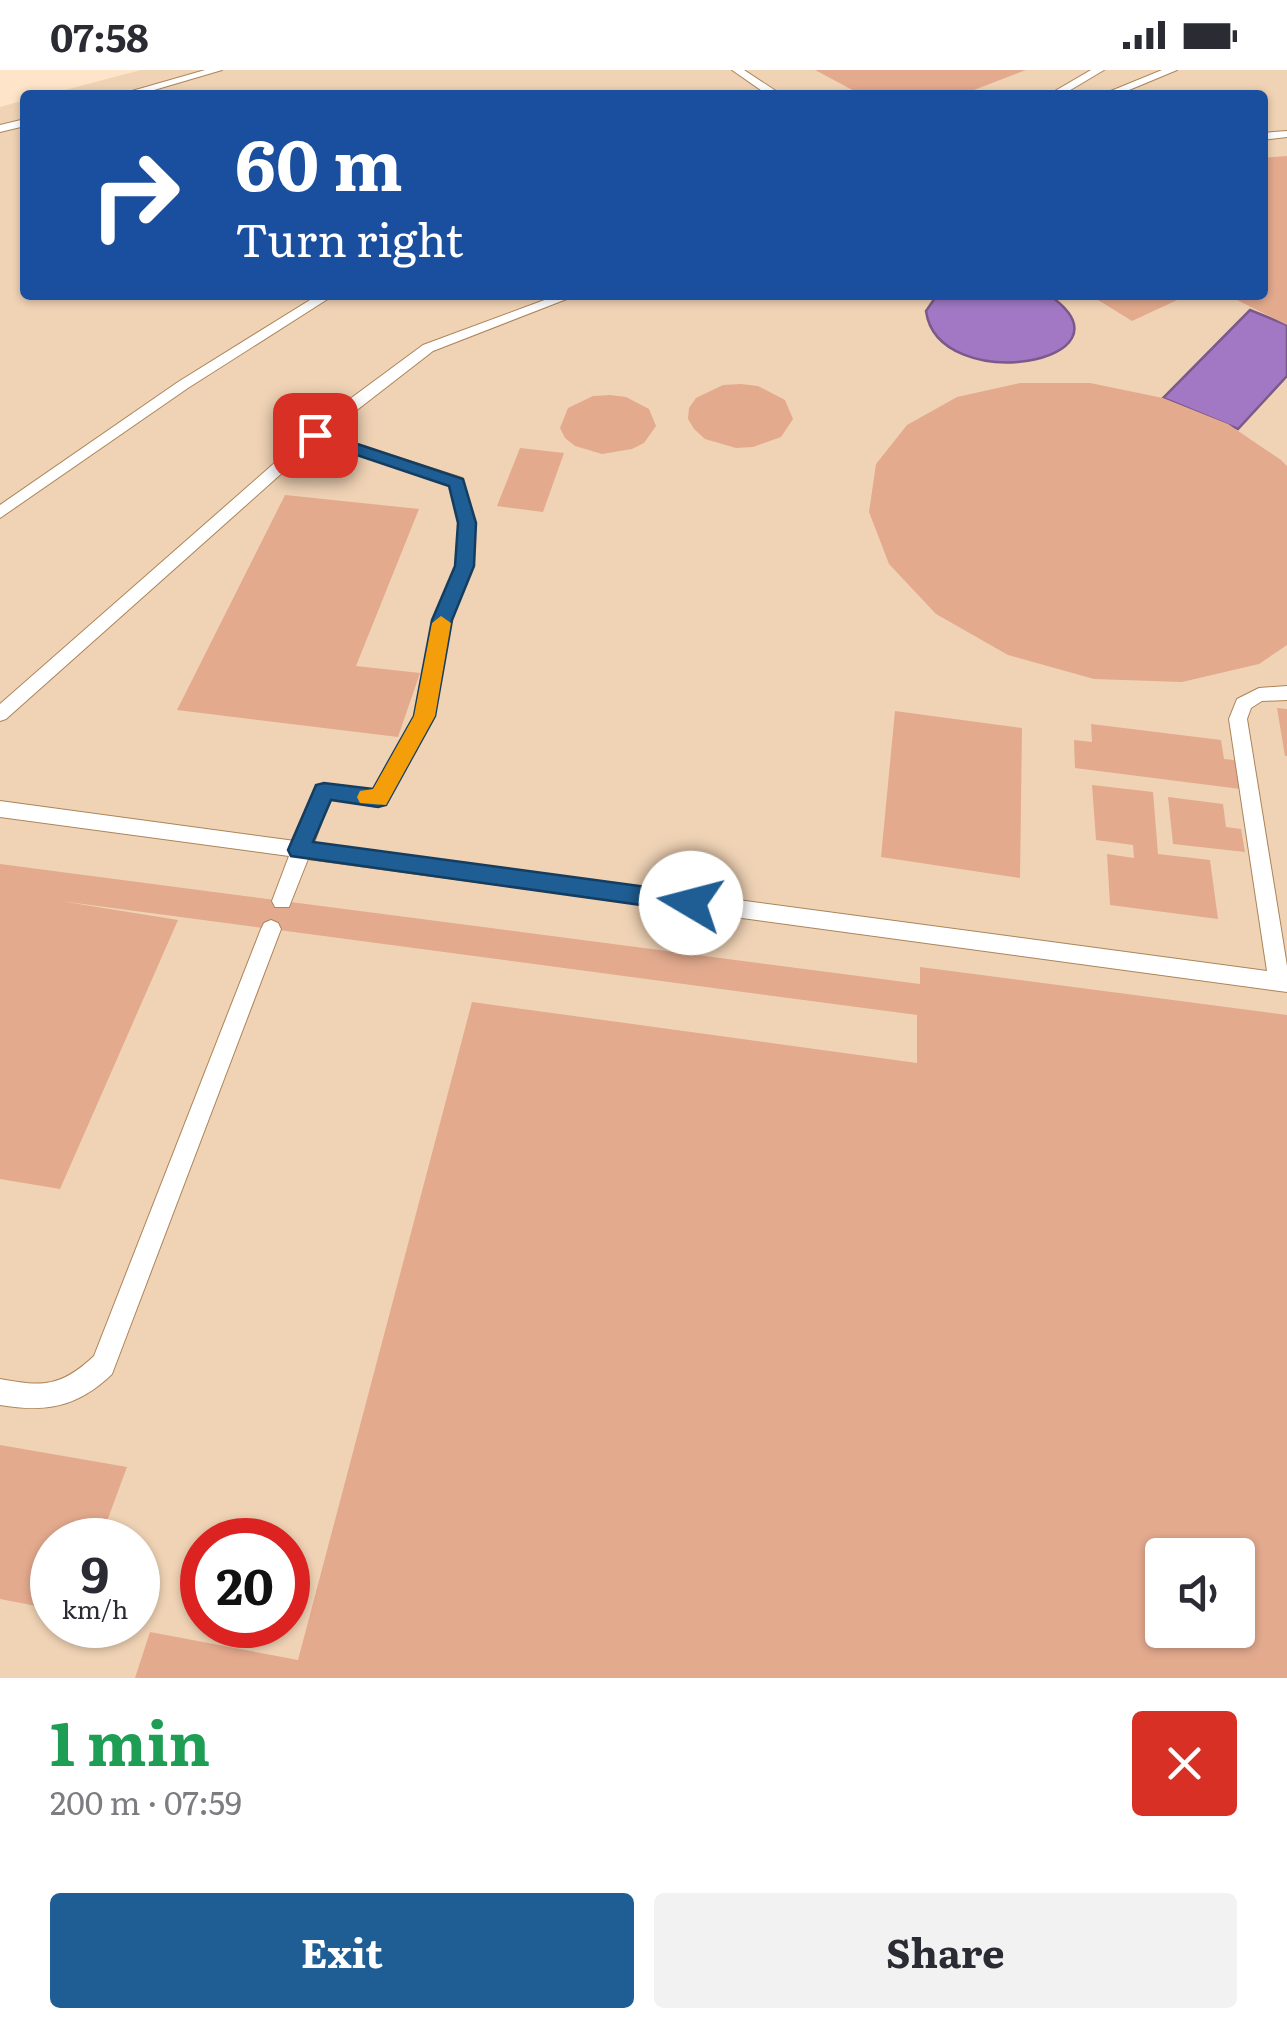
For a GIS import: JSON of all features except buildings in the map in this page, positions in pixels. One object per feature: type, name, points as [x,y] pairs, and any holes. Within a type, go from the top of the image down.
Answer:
[{"type":"lane","points":[[143,90],[217,70]]},
{"type":"lane","points":[[737,70],[768,90]]},
{"type":"lane","points":[[1063,90],[1100,70]]},
{"type":"lane","points":[[1120,90],[1172,70]]},
{"type":"lane","points":[[0,513],[183,384],[319,300]]},
{"type":"lane","points":[[0,714],[315,435],[428,348],[557,300]]},
{"type":"lane","points":[[282,901],[324,791],[378,799],[425,716],[442,620],[464,566],[467,523],[457,482],[315,435]]},
{"type":"lane","points":[[0,809],[1283,983],[1238,719],[1243,704],[1259,695],[1287,694]]},
{"type":"lane","points":[[0,1392],[38,1399],[81,1388],[103,1365],[271,929]]},
{"type":"shaded area","points":[[141,70],[1287,70],[1287,1678],[0,1678],[0,107],[20,101],[20,300],[1268,300],[1268,90],[65,90]]},
{"type":"shaded area","points":[[934,300],[1054,300],[1072,318],[1072,338],[1055,352],[1028,361],[996,362],[964,355],[939,338],[926,311]]},
{"type":"shaded area","points":[[1250,310],[1287,325],[1287,376],[1238,429],[1163,398]]},
{"type":"slow traffic","points":[[368,797],[378,799],[425,716],[441,623]]},
{"type":"route","points":[[315,435],[457,482],[467,523],[464,566],[442,620],[425,716],[378,799],[324,791],[299,850],[691,903]]}]
